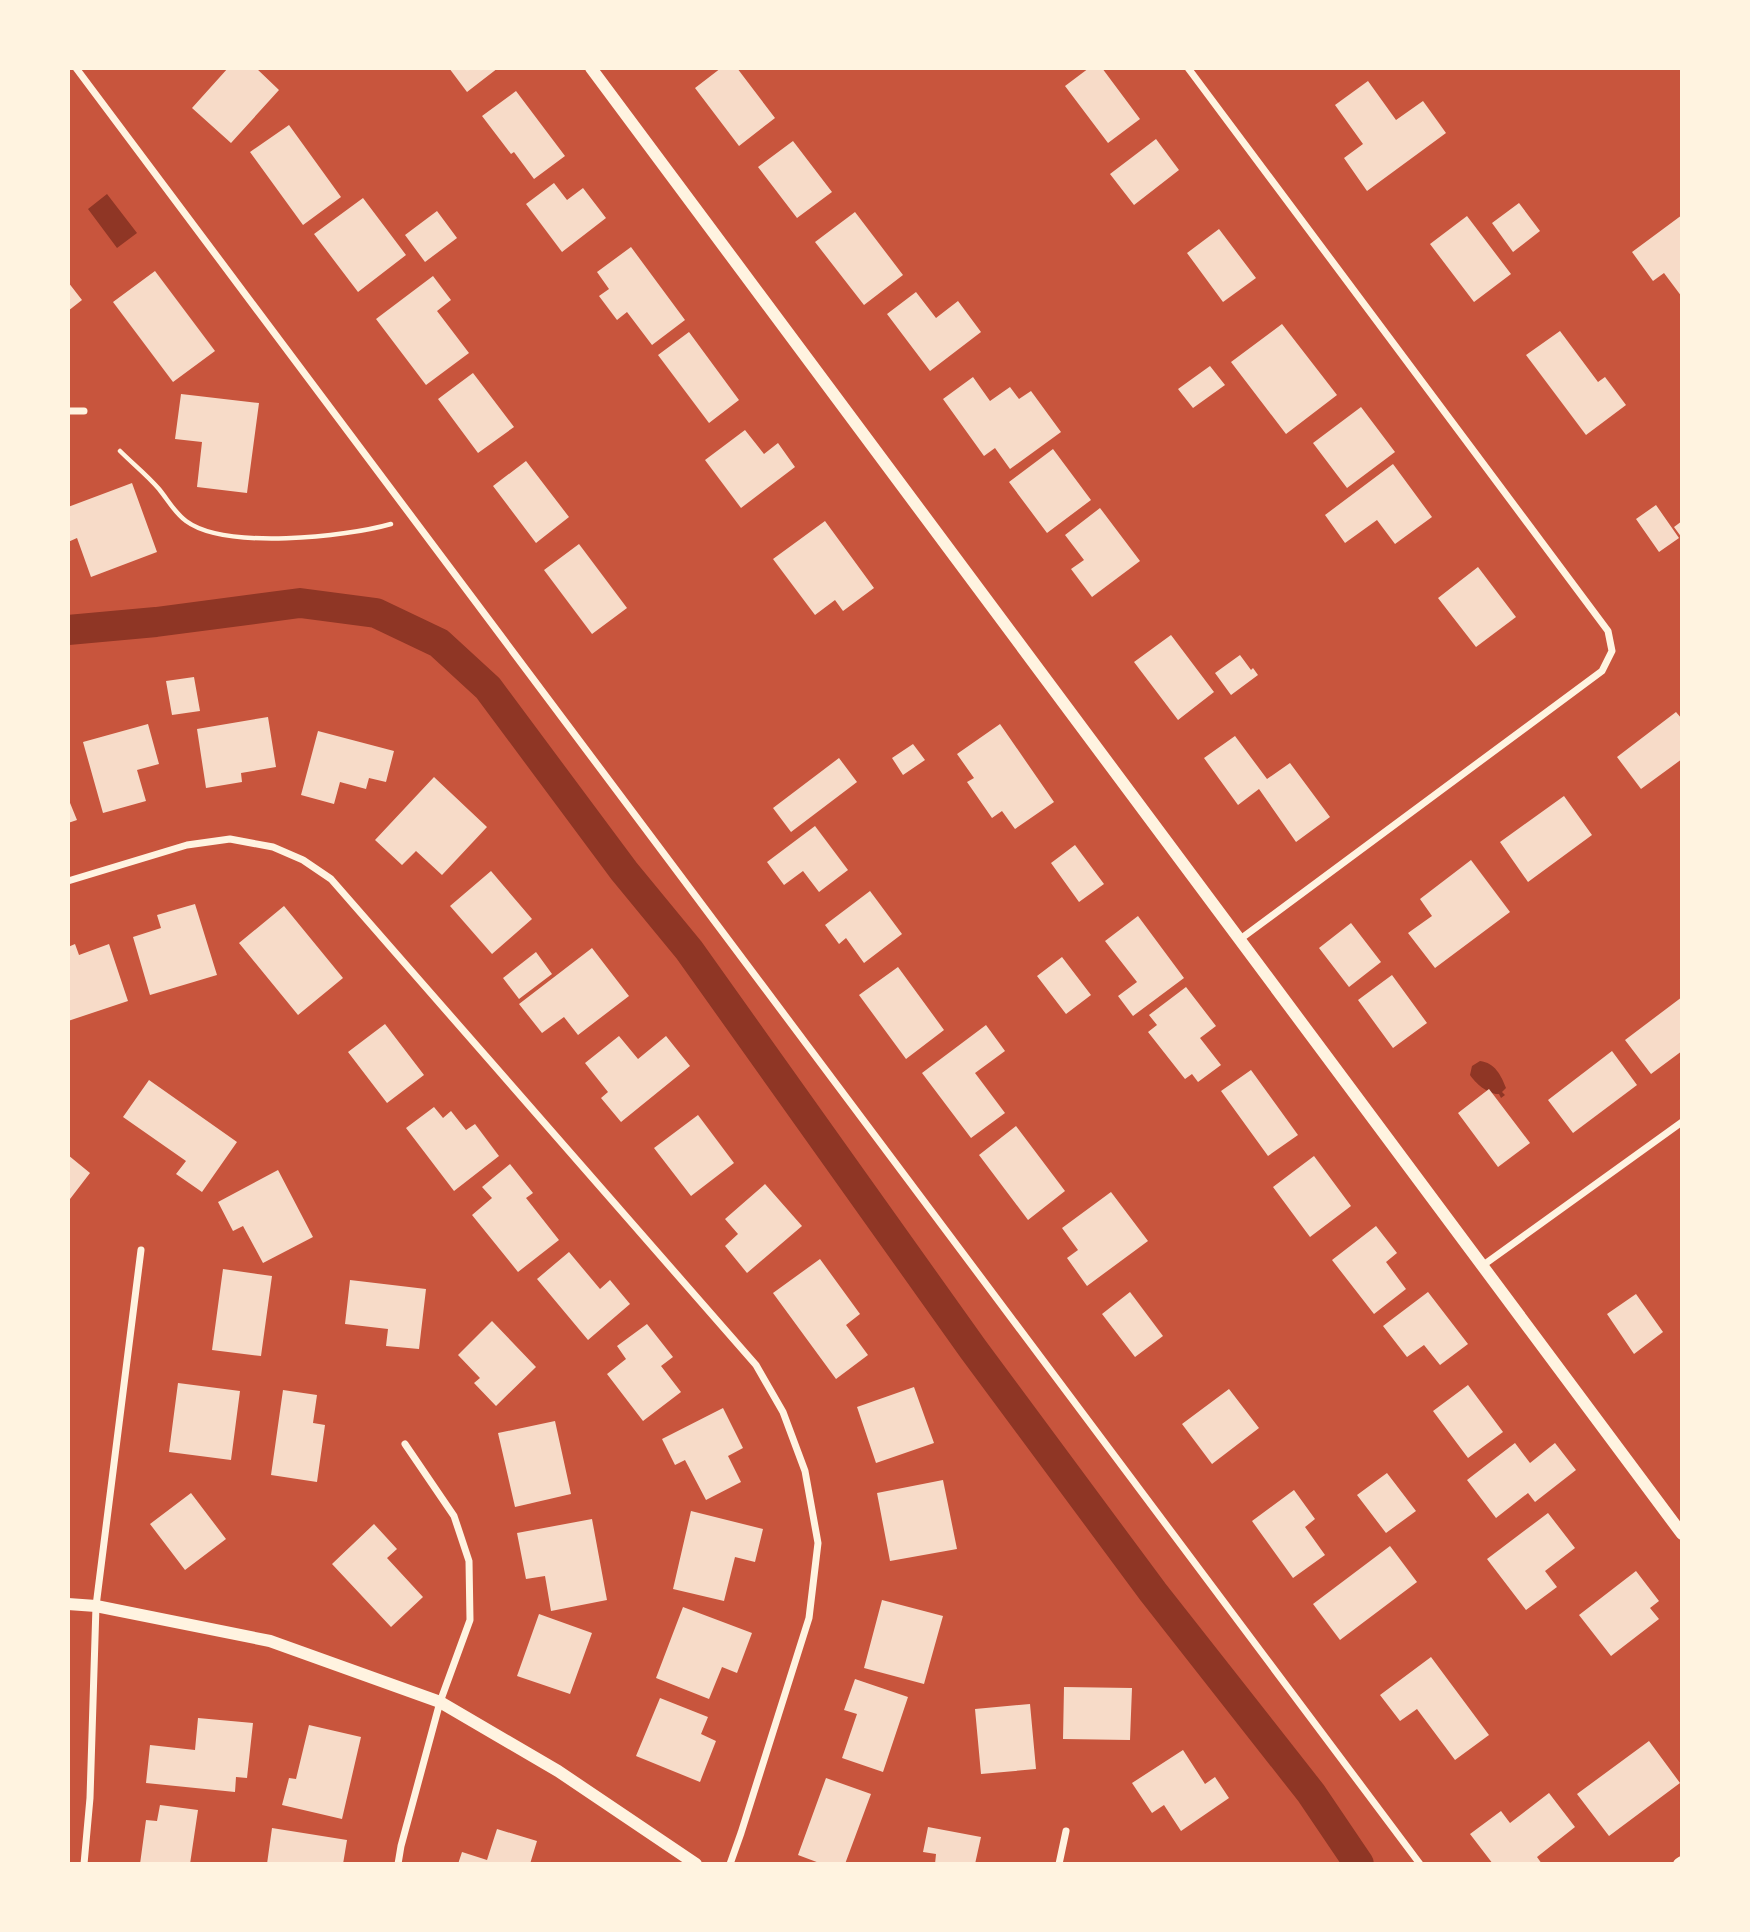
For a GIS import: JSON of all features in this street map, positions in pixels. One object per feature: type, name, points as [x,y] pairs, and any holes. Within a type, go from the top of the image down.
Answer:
[{"type":"street","points":[[76,68],[1420,1864]]},
{"type":"street","points":[[591,68],[1682,1534]]},
{"type":"street","points":[[1188,68],[1608,631],[1612,651],[1602,671],[1239,940]]},
{"type":"street","points":[[68,411],[84,411]]},
{"type":"street","points":[[68,881],[187,845],[230,839],[273,847],[303,860],[331,879],[756,1365],[783,1412],[805,1471],[818,1543],[809,1618],[730,1864]]},
{"type":"street","points":[[1482,1266],[1682,1122]]},
{"type":"street","points":[[83,1864],[90,1798],[96,1606],[141,1250]]},
{"type":"street","points":[[398,1864],[440,1702],[470,1620],[469,1560],[454,1516],[405,1444]]},
{"type":"street","points":[[68,1604],[96,1606],[270,1641],[440,1702],[558,1770],[696,1864]]},
{"type":"street","points":[[1059,1864],[1066,1831]]},
{"type":"path","points":[[120,451],[160,490],[170,507],[187,522],[222,537],[275,539],[374,529],[391,524]]},
{"type":"shaded area","points":[[107,194],[137,233],[117,248],[88,209]]},
{"type":"shaded area","points":[[1480,1061],[1490,1064],[1500,1074],[1506,1088],[1502,1092],[1505,1095],[1501,1098],[1499,1094],[1483,1088],[1470,1075],[1472,1066]]},
{"type":"building","points":[[228,68],[256,68],[279,90],[231,143],[192,108]]},
{"type":"building","points":[[449,68],[498,68],[467,92]]},
{"type":"building","points":[[721,68],[737,68],[775,118],[739,146],[695,88]]},
{"type":"building","points":[[1089,68],[1102,68],[1140,119],[1108,143],[1065,86]]},
{"type":"building","points":[[1368,81],[1396,120],[1423,101],[1446,133],[1367,191],[1344,158],[1363,144],[1335,105]]},
{"type":"building","points":[[516,91],[565,156],[534,179],[482,116]]},
{"type":"building","points":[[289,125],[341,197],[303,225],[250,152]]},
{"type":"building","points":[[1156,139],[1179,170],[1134,205],[1110,174]]},
{"type":"building","points":[[793,141],[832,192],[797,218],[758,167]]},
{"type":"building","points":[[554,183],[567,200],[583,188],[606,218],[562,252],[526,204]]},
{"type":"building","points":[[363,198],[406,255],[358,292],[314,234]]},
{"type":"building","points":[[1519,203],[1540,231],[1513,252],[1492,223]]},
{"type":"building","points":[[437,211],[457,238],[425,262],[405,235]]},
{"type":"building","points":[[855,212],[903,275],[864,305],[815,242]]},
{"type":"building","points":[[1682,215],[1682,297],[1664,273],[1653,281],[1632,252]]},
{"type":"building","points":[[1467,216],[1511,274],[1474,302],[1430,244]]},
{"type":"building","points":[[1219,229],[1256,278],[1223,302],[1187,253]]},
{"type":"building","points":[[631,247],[685,320],[652,345],[627,312],[617,320],[599,296],[609,289],[597,272]]},
{"type":"building","points":[[155,271],[215,351],[173,382],[113,302]]},
{"type":"building","points":[[433,276],[451,300],[437,311],[469,353],[426,385],[376,319]]},
{"type":"building","points":[[68,282],[82,300],[68,311]]},
{"type":"building","points":[[916,292],[936,318],[958,301],[981,332],[930,371],[887,314]]},
{"type":"building","points":[[1282,324],[1337,395],[1286,434],[1231,362]]},
{"type":"building","points":[[1560,331],[1598,382],[1605,377],[1626,405],[1586,435],[1526,355]]},
{"type":"building","points":[[689,332],[739,400],[709,423],[658,355]]},
{"type":"building","points":[[1210,366],[1225,385],[1193,408],[1178,389]]},
{"type":"building","points":[[473,373],[514,427],[478,453],[438,399]]},
{"type":"building","points":[[973,377],[990,401],[1010,387],[1019,399],[1031,391],[1061,432],[1010,469],[995,448],[984,456],[943,399]]},
{"type":"building","points":[[181,394],[259,403],[247,493],[197,487],[202,442],[175,439]]},
{"type":"building","points":[[1361,407],[1395,452],[1347,488],[1313,443]]},
{"type":"building","points":[[745,430],[764,454],[778,443],[795,467],[741,508],[705,460]]},
{"type":"building","points":[[1053,449],[1091,500],[1047,533],[1009,482]]},
{"type":"building","points":[[526,461],[569,517],[536,543],[493,486]]},
{"type":"building","points":[[1393,464],[1432,517],[1395,544],[1377,520],[1345,543],[1325,515]]},
{"type":"building","points":[[132,483],[157,552],[91,577],[77,538],[68,542],[68,507]]},
{"type":"building","points":[[1656,505],[1679,538],[1659,552],[1636,519]]},
{"type":"building","points":[[1100,508],[1140,561],[1092,597],[1071,569],[1084,560],[1065,535]]},
{"type":"building","points":[[825,521],[874,588],[843,611],[835,600],[815,615],[773,559]]},
{"type":"building","points":[[1682,521],[1682,538],[1674,527]]},
{"type":"building","points":[[579,544],[627,608],[592,634],[544,570]]},
{"type":"building","points":[[1478,567],[1516,617],[1476,647],[1438,598]]},
{"type":"building","points":[[1171,635],[1214,692],[1178,720],[1134,662]]},
{"type":"building","points":[[1240,655],[1258,675],[1231,695],[1215,673]]},
{"type":"building","points":[[194,677],[200,711],[172,715],[166,681]]},
{"type":"building","points":[[1676,712],[1682,719],[1682,759],[1641,789],[1617,757]]},
{"type":"building","points":[[268,717],[276,767],[241,773],[242,782],[206,788],[197,729]]},
{"type":"building","points":[[148,724],[159,764],[137,770],[146,801],[103,813],[83,742]]},
{"type":"building","points":[[1000,724],[1054,802],[1015,829],[1002,811],[992,818],[967,782],[974,778],[957,754]]},
{"type":"building","points":[[318,731],[394,751],[386,782],[369,778],[366,789],[340,782],[334,804],[301,795]]},
{"type":"building","points":[[1235,736],[1267,779],[1290,763],[1330,817],[1296,842],[1259,789],[1238,805],[1204,758]]},
{"type":"building","points":[[913,744],[925,760],[903,775],[892,758]]},
{"type":"building","points":[[839,758],[857,782],[791,832],[773,808]]},
{"type":"building","points":[[434,777],[487,827],[442,875],[416,851],[402,865],[375,840]]},
{"type":"building","points":[[1564,796],[1592,835],[1528,882],[1500,842]]},
{"type":"building","points":[[68,798],[77,820],[68,823]]},
{"type":"building","points":[[815,826],[848,870],[819,892],[803,871],[784,885],[767,862]]},
{"type":"building","points":[[1075,845],[1104,884],[1079,902],[1051,863]]},
{"type":"building","points":[[1471,860],[1510,912],[1435,968],[1408,933],[1432,916],[1420,899]]},
{"type":"building","points":[[491,871],[532,919],[492,954],[450,906]]},
{"type":"building","points":[[870,891],[902,934],[864,963],[846,938],[839,944],[825,925]]},
{"type":"building","points":[[195,904],[217,975],[150,995],[133,937],[161,928],[157,915]]},
{"type":"building","points":[[284,906],[343,978],[298,1015],[239,943]]},
{"type":"building","points":[[1138,916],[1184,978],[1133,1016],[1118,996],[1137,982],[1105,941]]},
{"type":"building","points":[[1351,923],[1381,962],[1349,987],[1319,948]]},
{"type":"building","points":[[75,944],[79,955],[109,944],[128,1001],[68,1021],[68,947]]},
{"type":"building","points":[[592,948],[629,996],[578,1035],[564,1017],[542,1033],[519,1004]]},
{"type":"building","points":[[536,952],[552,974],[519,999],[503,978]]},
{"type":"building","points":[[1062,957],[1091,995],[1066,1014],[1037,976]]},
{"type":"building","points":[[898,967],[944,1030],[906,1059],[859,995]]},
{"type":"building","points":[[1392,975],[1427,1023],[1393,1048],[1358,1000]]},
{"type":"building","points":[[1186,987],[1216,1026],[1200,1038],[1221,1065],[1198,1082],[1192,1074],[1185,1079],[1148,1032],[1157,1025],[1149,1015]]},
{"type":"building","points":[[1682,997],[1682,1051],[1651,1074],[1625,1040]]},
{"type":"building","points":[[385,1024],[424,1075],[387,1103],[348,1052]]},
{"type":"building","points":[[986,1025],[1005,1051],[975,1073],[1005,1113],[971,1138],[922,1073]]},
{"type":"building","points":[[619,1036],[638,1059],[666,1036],[690,1066],[621,1122],[601,1098],[608,1092],[585,1063]]},
{"type":"building","points":[[1612,1051],[1637,1085],[1573,1133],[1548,1100]]},
{"type":"building","points":[[1251,1070],[1298,1135],[1268,1156],[1221,1091]]},
{"type":"building","points":[[149,1080],[237,1142],[202,1192],[176,1174],[186,1161],[123,1117]]},
{"type":"building","points":[[1489,1089],[1530,1143],[1498,1167],[1458,1113]]},
{"type":"building","points":[[434,1107],[443,1118],[451,1111],[466,1130],[475,1124],[499,1156],[454,1191],[406,1128]]},
{"type":"building","points":[[698,1115],[734,1163],[691,1196],[654,1148]]},
{"type":"building","points":[[1016,1126],[1065,1191],[1028,1220],[979,1155]]},
{"type":"building","points":[[68,1155],[90,1173],[70,1199],[68,1197]]},
{"type":"building","points":[[1314,1156],[1351,1206],[1310,1237],[1273,1187]]},
{"type":"building","points":[[510,1164],[533,1193],[526,1198],[559,1240],[518,1272],[472,1215],[492,1198],[482,1187]]},
{"type":"building","points":[[278,1170],[313,1237],[263,1263],[243,1226],[233,1231],[218,1202]]},
{"type":"building","points":[[765,1184],[802,1226],[747,1273],[725,1246],[738,1234],[725,1219]]},
{"type":"building","points":[[1111,1192],[1148,1241],[1087,1286],[1067,1258],[1078,1250],[1062,1228]]},
{"type":"building","points":[[1376,1226],[1397,1253],[1386,1262],[1406,1289],[1374,1314],[1332,1260]]},
{"type":"building","points":[[569,1252],[600,1289],[610,1280],[630,1304],[588,1340],[537,1279]]},
{"type":"building","points":[[820,1259],[860,1314],[846,1325],[868,1355],[836,1379],[773,1293]]},
{"type":"building","points":[[223,1269],[272,1276],[261,1356],[212,1350]]},
{"type":"building","points":[[350,1280],[426,1289],[419,1349],[386,1346],[388,1329],[345,1324]]},
{"type":"building","points":[[1130,1292],[1163,1336],[1135,1357],[1102,1314]]},
{"type":"building","points":[[1428,1292],[1468,1344],[1440,1365],[1424,1345],[1407,1357],[1383,1326]]},
{"type":"building","points":[[1636,1294],[1663,1332],[1634,1354],[1607,1314]]},
{"type":"building","points":[[492,1321],[536,1367],[496,1406],[474,1383],[480,1378],[458,1355]]},
{"type":"building","points":[[647,1324],[673,1357],[661,1366],[681,1392],[643,1421],[607,1374],[626,1359],[617,1346]]},
{"type":"building","points":[[178,1383],[240,1391],[231,1460],[169,1452]]},
{"type":"building","points":[[1468,1385],[1503,1432],[1468,1458],[1433,1411]]},
{"type":"building","points":[[914,1387],[934,1443],[876,1463],[857,1407]]},
{"type":"building","points":[[1229,1389],[1259,1428],[1212,1464],[1182,1424]]},
{"type":"building","points":[[283,1390],[317,1395],[313,1423],[325,1425],[317,1482],[271,1475]]},
{"type":"building","points":[[723,1408],[743,1448],[728,1456],[741,1482],[706,1500],[685,1460],[675,1465],[662,1439]]},
{"type":"building","points":[[555,1421],[571,1494],[515,1507],[498,1433]]},
{"type":"building","points":[[1515,1443],[1530,1463],[1555,1443],[1576,1470],[1535,1502],[1528,1493],[1496,1518],[1467,1480]]},
{"type":"building","points":[[1387,1473],[1416,1511],[1386,1533],[1357,1495]]},
{"type":"building","points":[[943,1480],[957,1549],[890,1561],[877,1493]]},
{"type":"building","points":[[1294,1490],[1315,1519],[1305,1527],[1325,1555],[1293,1578],[1252,1521]]},
{"type":"building","points":[[191,1493],[226,1539],[185,1570],[150,1524]]},
{"type":"building","points":[[691,1511],[763,1529],[755,1562],[735,1557],[724,1601],[673,1589]]},
{"type":"building","points":[[1548,1513],[1575,1548],[1545,1571],[1557,1587],[1526,1610],[1487,1559]]},
{"type":"building","points":[[592,1519],[607,1600],[551,1611],[545,1576],[526,1579],[517,1533]]},
{"type":"building","points":[[374,1524],[397,1549],[387,1558],[423,1597],[391,1627],[332,1564]]},
{"type":"building","points":[[1390,1546],[1417,1582],[1340,1640],[1313,1604]]},
{"type":"building","points":[[1636,1571],[1659,1601],[1650,1608],[1659,1619],[1611,1656],[1579,1615]]},
{"type":"building","points":[[882,1600],[943,1616],[924,1684],[864,1668]]},
{"type":"building","points":[[683,1607],[752,1633],[737,1673],[722,1667],[709,1699],[656,1678]]},
{"type":"building","points":[[539,1614],[592,1633],[570,1694],[517,1676]]},
{"type":"building","points":[[1431,1657],[1489,1735],[1455,1760],[1417,1709],[1400,1721],[1380,1695]]},
{"type":"building","points":[[855,1679],[908,1697],[883,1772],[842,1758],[857,1714],[844,1710]]},
{"type":"building","points":[[1064,1687],[1132,1688],[1130,1740],[1063,1739]]},
{"type":"building","points":[[660,1698],[708,1717],[701,1734],[716,1741],[700,1782],[636,1756]]},
{"type":"building","points":[[1030,1704],[1036,1769],[981,1774],[975,1709]]},
{"type":"building","points":[[198,1718],[253,1723],[247,1778],[236,1777],[235,1792],[146,1783],[150,1745],[195,1750]]},
{"type":"building","points":[[309,1725],[361,1737],[342,1819],[282,1805],[289,1778],[296,1779]]},
{"type":"building","points":[[1649,1741],[1680,1783],[1609,1836],[1577,1794]]},
{"type":"building","points":[[1183,1750],[1205,1784],[1215,1777],[1229,1798],[1181,1831],[1164,1805],[1152,1813],[1132,1783]]},
{"type":"building","points":[[826,1778],[871,1794],[845,1864],[822,1864],[798,1855]]},
{"type":"building","points":[[1549,1793],[1575,1827],[1537,1857],[1542,1864],[1493,1864],[1470,1834],[1501,1811],[1510,1823]]},
{"type":"building","points":[[160,1805],[198,1810],[190,1864],[140,1864],[146,1820],[157,1821]]},
{"type":"building","points":[[928,1827],[981,1837],[975,1864],[935,1864],[936,1854],[923,1852]]},
{"type":"building","points":[[272,1828],[347,1840],[343,1864],[267,1864]]},
{"type":"building","points":[[497,1829],[537,1841],[530,1864],[458,1864],[462,1852],[487,1860]]},
{"type":"waterway","points":[[68,630],[156,622],[300,603],[376,613],[439,643],[488,688],[624,871],[689,950],[973,1349],[1153,1592],[1311,1793],[1359,1864]]}]
